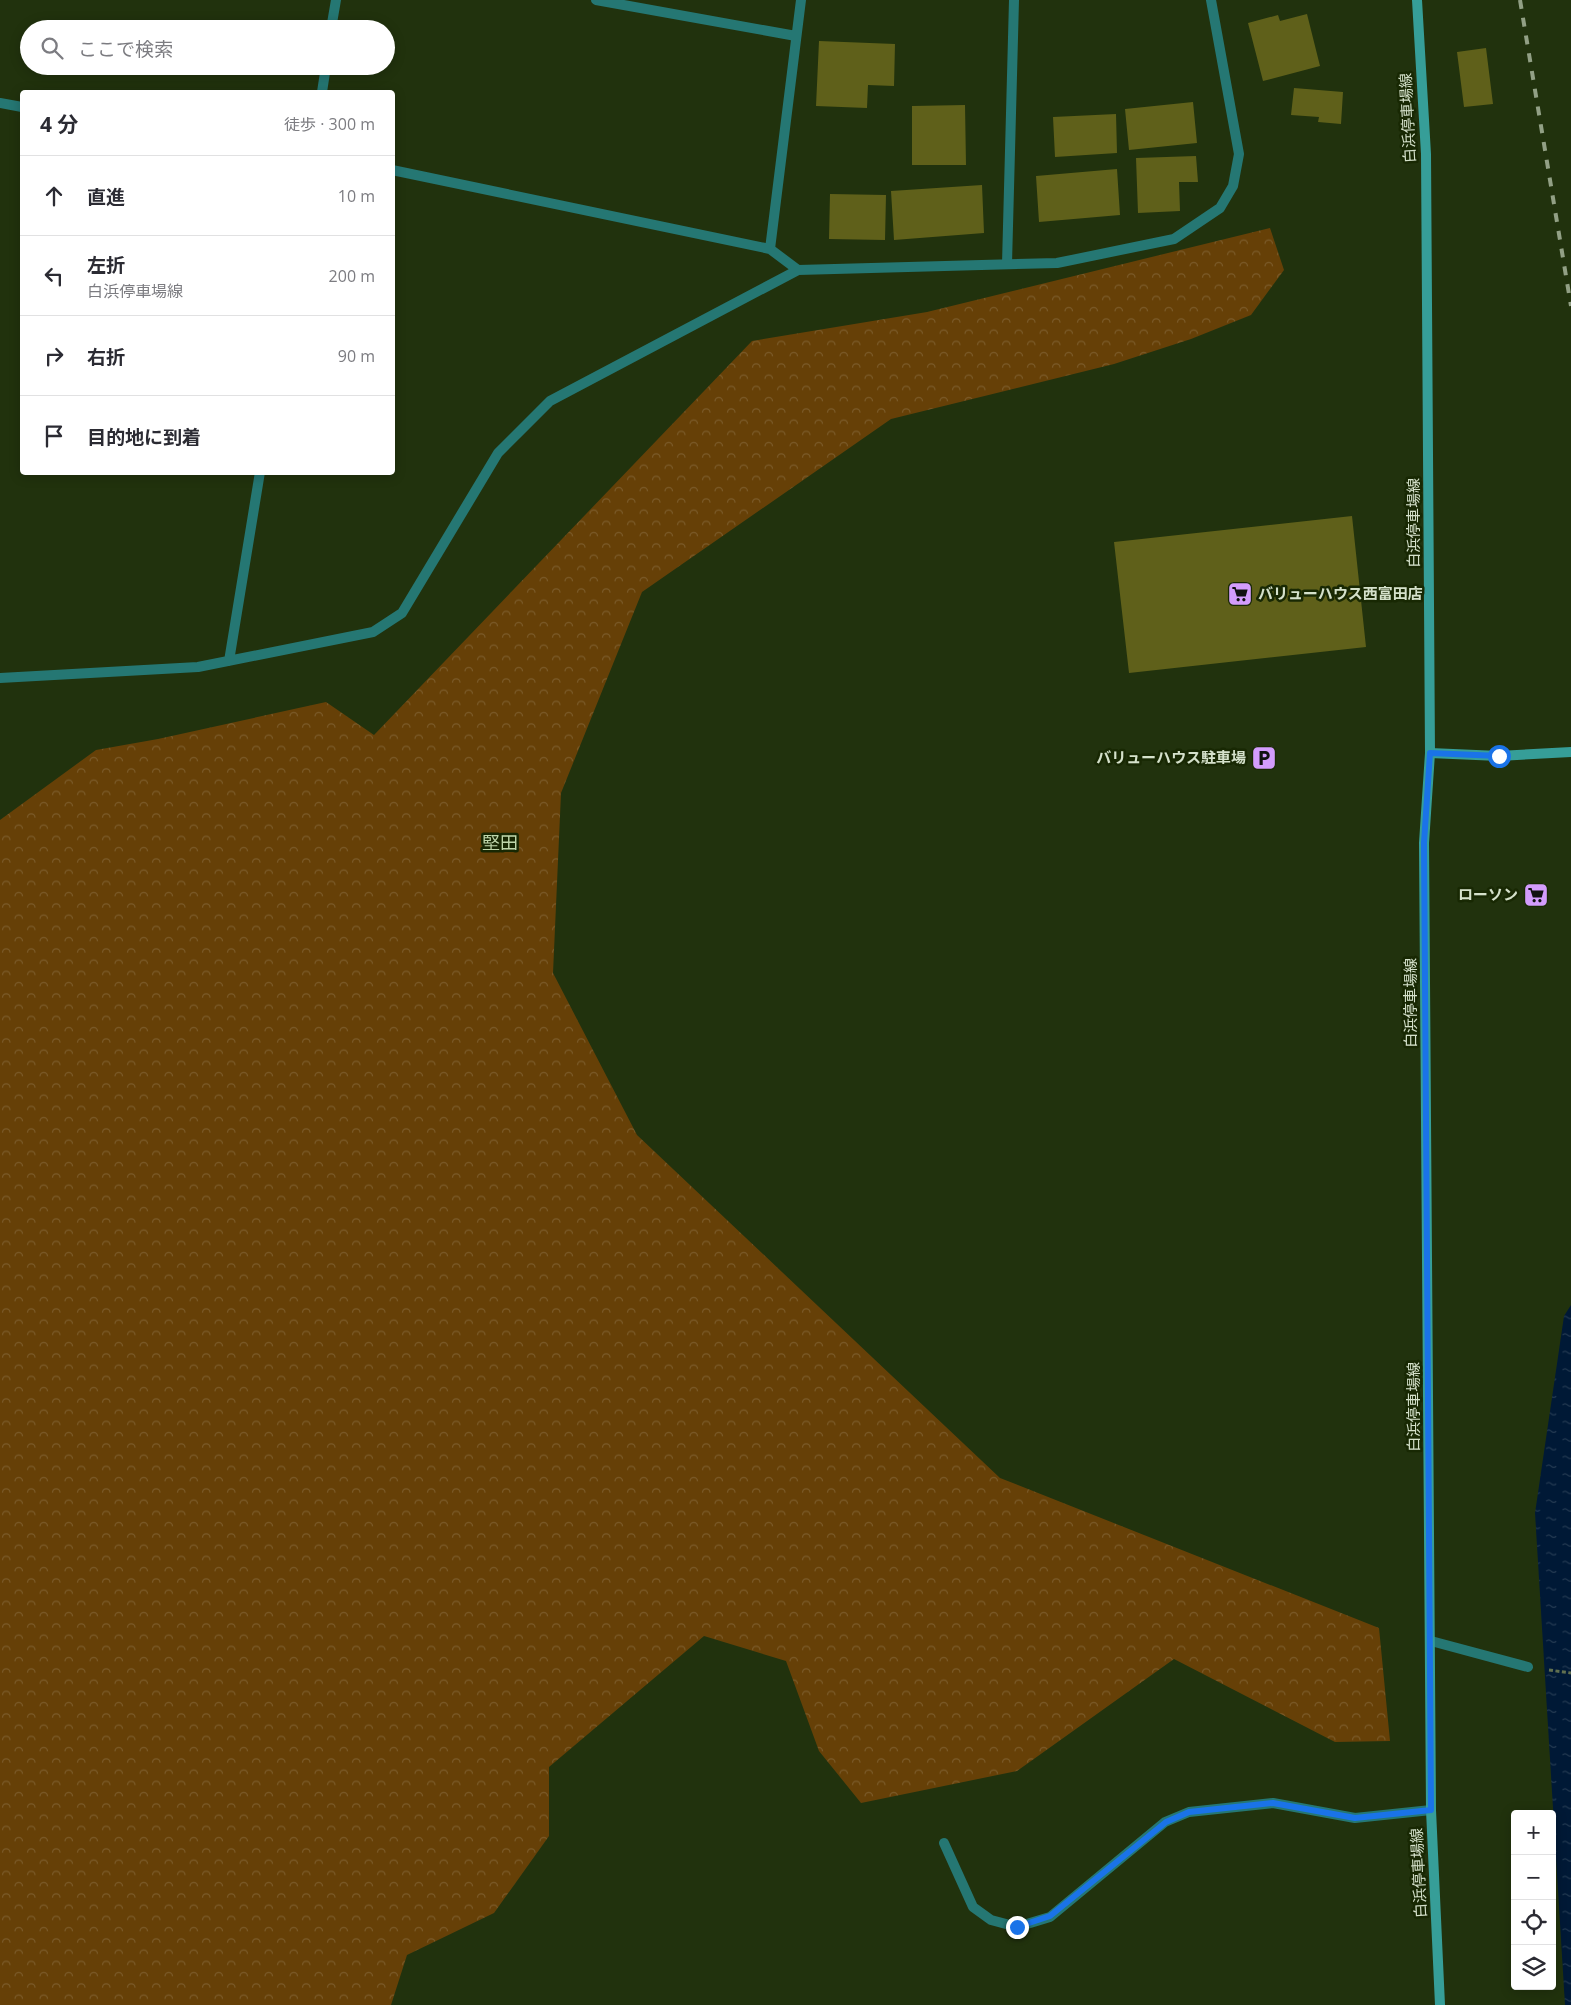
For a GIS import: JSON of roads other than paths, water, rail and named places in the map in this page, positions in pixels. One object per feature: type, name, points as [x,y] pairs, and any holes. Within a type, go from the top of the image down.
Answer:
[{"type":"main road","name":"白浜停車場線","points":[[1417,0],[1426,154],[1430,753],[1424,853],[1431,1810],[1440,2005]]},
{"type":"main road","points":[[1430,753],[1499,756],[1571,752]]},
{"type":"street","points":[[333,20],[336,0]]},
{"type":"street","points":[[596,0],[796,36]]},
{"type":"street","points":[[770,249],[801,0]]},
{"type":"street","points":[[1007,264],[1014,0]]},
{"type":"street","points":[[0,678],[198,667],[374,632],[402,613],[498,453],[550,401],[798,270],[1057,263],[1174,239],[1220,208],[1233,186],[1239,154],[1211,0]]},
{"type":"street","points":[[322,90],[325,75]]},
{"type":"street","points":[[0,103],[20,107]]},
{"type":"street","points":[[395,171],[770,249],[798,270]]},
{"type":"street","points":[[229,661],[260,475]]},
{"type":"street","points":[[1430,1641],[1528,1667]]},
{"type":"street","points":[[944,1843],[973,1907],[992,1920],[1017,1927],[1050,1916],[1166,1822],[1189,1812],[1273,1803],[1355,1818],[1431,1810]]},
{"type":"water","points":[[1571,1305],[1571,2005],[1565,2005],[1556,1857],[1556,1810],[1553,1810],[1535,1513],[1564,1316]]},
{"type":"railway","points":[[1520,0],[1571,306]]},
{"type":"place","name":"バリューハウス西富田店","points":[[1240,594]]},
{"type":"place","name":"バリューハウス駐車場","points":[[1264,758]]},
{"type":"place","name":"ローソン","points":[[1536,895]]},
{"type":"district","name":"堅田","points":[[500,843]]}]
